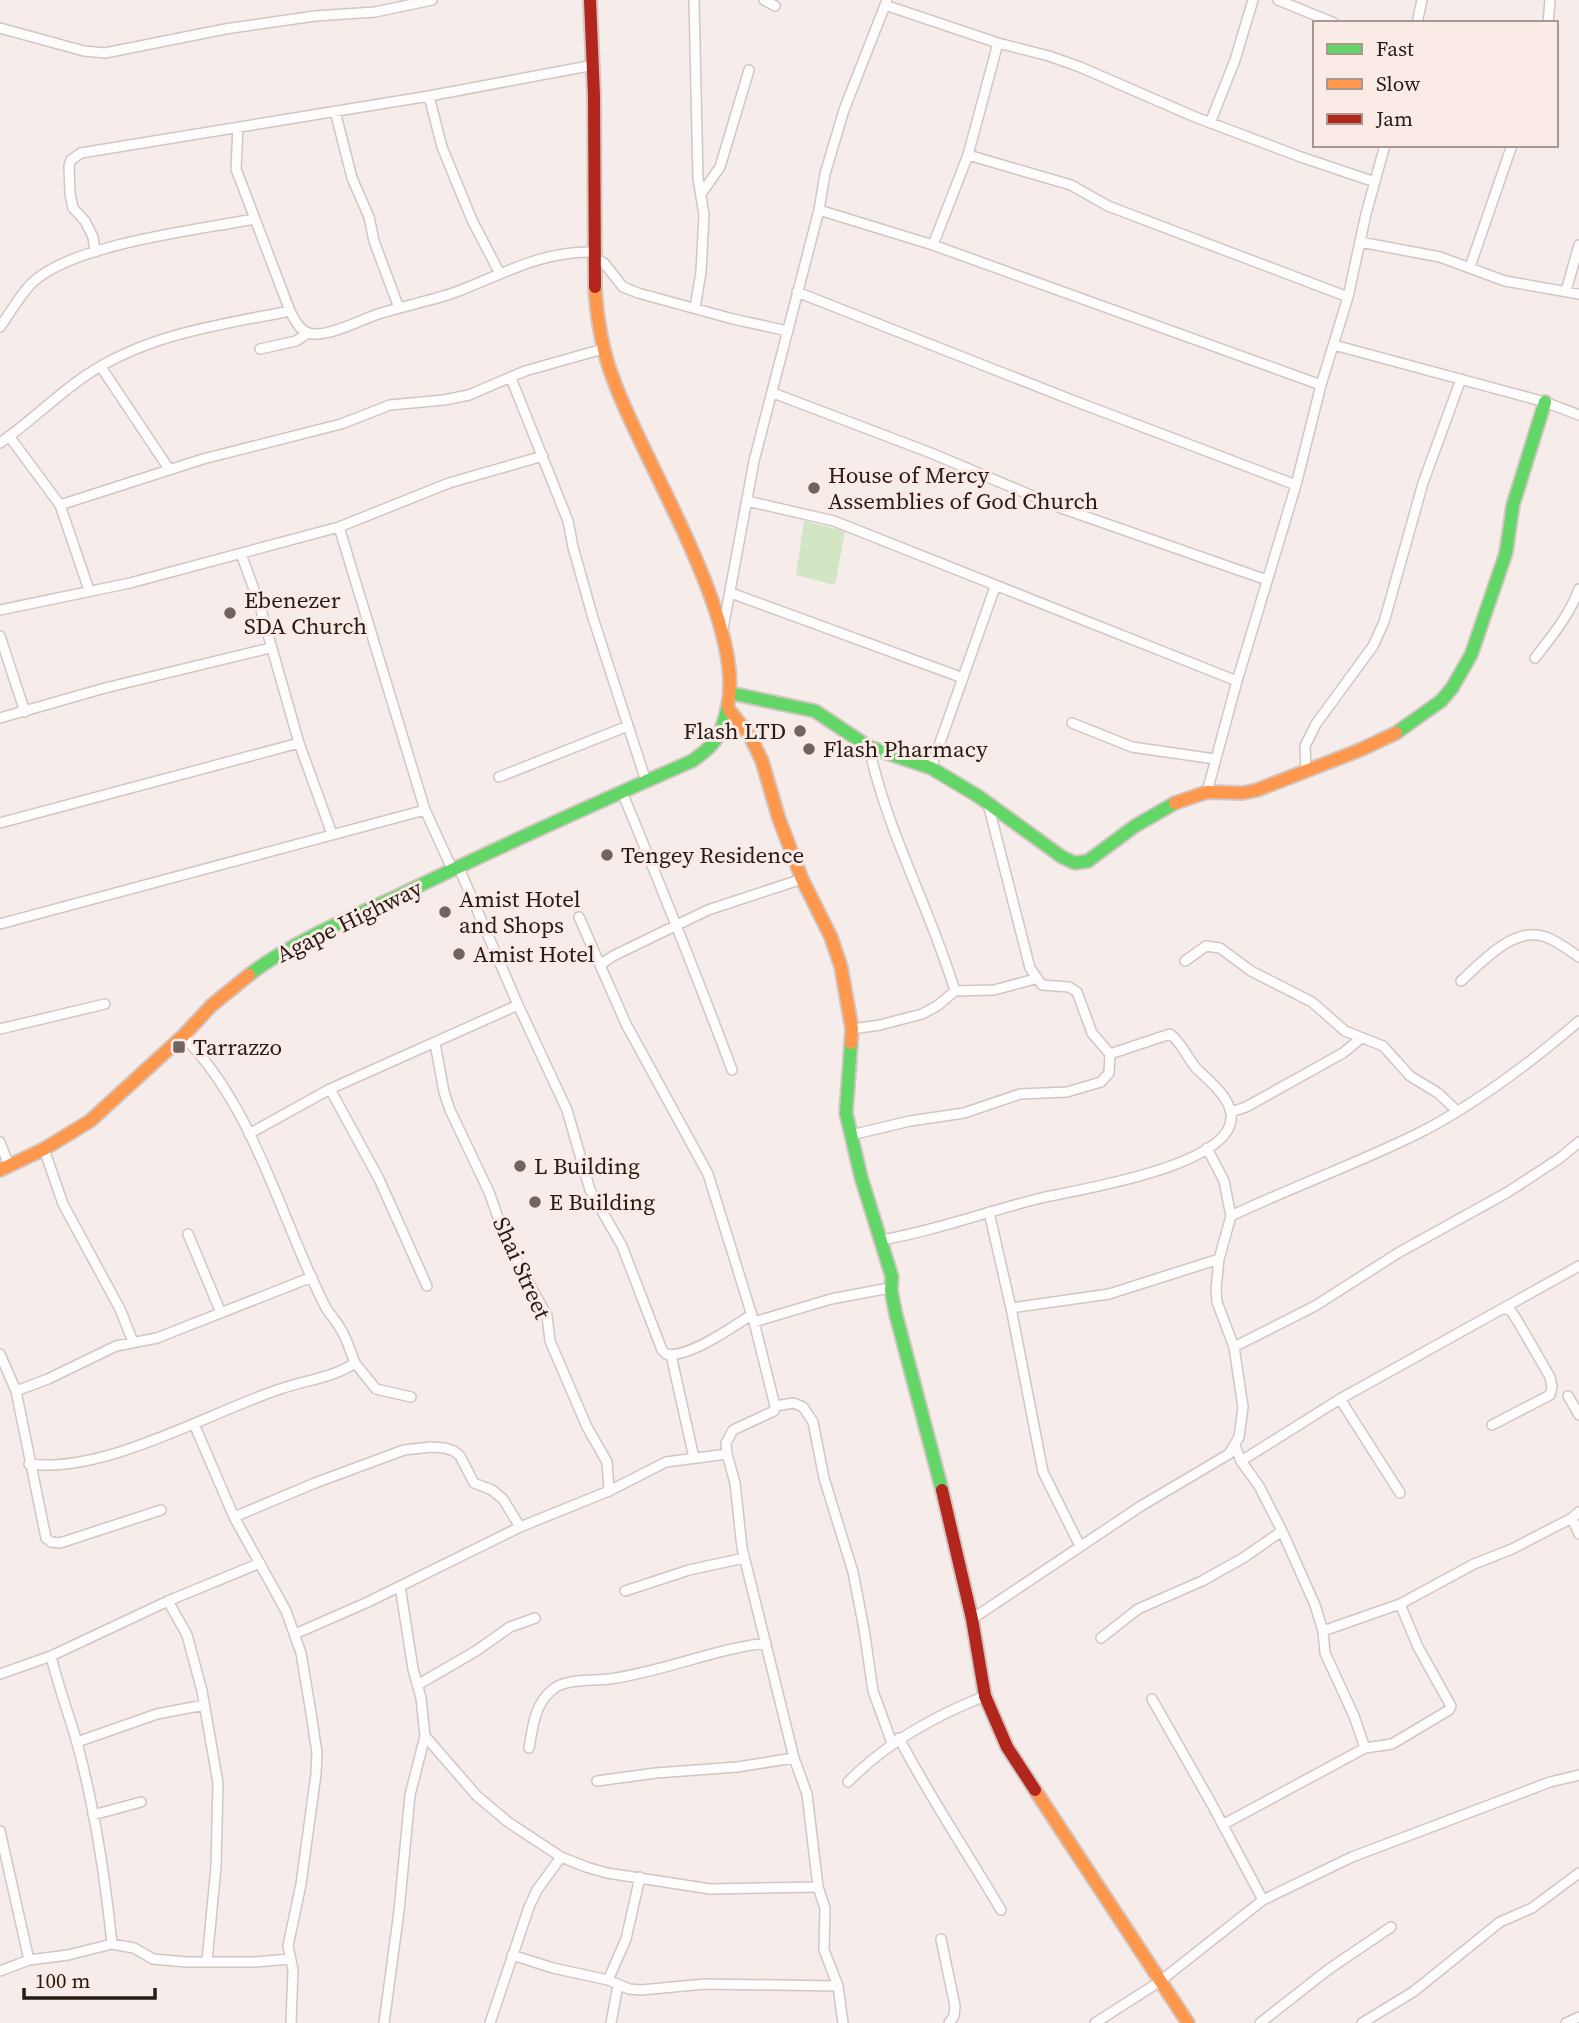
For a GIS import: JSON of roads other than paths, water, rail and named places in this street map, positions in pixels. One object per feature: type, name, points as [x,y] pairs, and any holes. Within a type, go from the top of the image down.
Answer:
[{"type":"street","points":[[0,28],[85,51],[105,53],[225,29],[315,16],[375,12],[432,0]]},
{"type":"street","name":"Agape Highway","points":[[4,1168],[44,1149],[90,1121],[183,1036],[212,1005],[261,966],[334,926],[547,824],[692,761],[705,752],[720,735],[729,710],[730,693],[722,638],[700,573],[617,390],[603,349],[594,256],[594,65],[590,0]]},
{"type":"street","points":[[694,0],[704,215],[704,245],[695,308]]},
{"type":"street","points":[[764,0],[775,6]]},
{"type":"street","points":[[1210,122],[1235,60],[1253,0]]},
{"type":"street","points":[[1278,0],[1298,3],[1330,21]]},
{"type":"street","points":[[1417,21],[1422,0]]},
{"type":"street","points":[[1548,21],[1549,0]]},
{"type":"street","points":[[722,638],[758,442],[819,210],[825,174],[844,110],[886,3],[998,43],[1080,67],[1210,122],[1375,182]]},
{"type":"street","points":[[933,245],[968,155],[998,43]]},
{"type":"street","points":[[94,252],[89,227],[73,208],[70,194],[69,166],[73,158],[82,153],[429,96],[594,65]]},
{"type":"street","points":[[701,194],[720,167],[749,70]]},
{"type":"street","points":[[429,96],[442,147],[472,220],[499,272]]},
{"type":"street","points":[[335,111],[352,178],[369,217],[374,241],[400,308]]},
{"type":"street","points":[[238,127],[236,169],[290,311],[297,325],[308,333],[322,334],[459,291],[499,272],[576,251],[594,256],[604,263],[623,287],[638,293],[788,331]]},
{"type":"street","points":[[1207,792],[1348,297],[1384,147]]},
{"type":"street","points":[[1470,267],[1512,147]]},
{"type":"street","points":[[968,155],[1071,185],[1108,206],[1348,297]]},
{"type":"street","points":[[819,210],[933,245],[1321,385]]},
{"type":"street","points":[[0,327],[32,284],[54,268],[120,244],[254,219]]},
{"type":"street","points":[[1360,242],[1440,257],[1505,281],[1579,294]]},
{"type":"street","points":[[1566,291],[1579,246]]},
{"type":"street","points":[[797,292],[1296,485]]},
{"type":"street","points":[[0,443],[76,383],[121,355],[189,331],[290,311]]},
{"type":"street","points":[[260,349],[296,341],[308,333]]},
{"type":"street","points":[[1334,345],[1545,402],[1579,415]]},
{"type":"street","points":[[60,505],[169,469],[341,424],[390,405],[469,395],[525,371],[603,349]]},
{"type":"street","points":[[100,367],[169,469]]},
{"type":"street","points":[[511,378],[568,521],[589,605],[646,781]]},
{"type":"street","points":[[1306,771],[1305,746],[1316,724],[1373,646],[1384,622],[1423,483],[1461,379]]},
{"type":"street","points":[[773,393],[918,448],[1061,508],[1267,580]]},
{"type":"street","points":[[730,693],[815,711],[869,747],[931,768],[988,804],[1062,857],[1081,863],[1096,856],[1154,813],[1176,802],[1207,792],[1243,793],[1306,771],[1394,734],[1441,701],[1471,655],[1506,553],[1513,505],[1545,402]]},
{"type":"street","points":[[9,436],[60,505],[89,590]]},
{"type":"street","points":[[0,610],[130,583],[339,527],[449,482],[543,456]]},
{"type":"street","points":[[747,501],[834,522],[1237,681]]},
{"type":"street","points":[[339,527],[425,810],[456,869],[483,912],[518,1006],[567,1110],[590,1190],[622,1246],[662,1350],[671,1355],[678,1354],[753,1319],[831,1299],[891,1290]]},
{"type":"street","points":[[241,554],[259,603],[299,743],[331,834]]},
{"type":"street","points":[[931,768],[995,587]]},
{"type":"street","points":[[1535,658],[1559,627],[1579,589]]},
{"type":"street","points":[[731,593],[963,678]]},
{"type":"street","points":[[0,636],[24,712]]},
{"type":"street","points":[[0,718],[105,688],[270,648]]},
{"type":"street","points":[[729,710],[750,736],[762,761],[776,812],[802,879],[831,937],[841,967],[852,1029],[846,1113],[850,1135],[891,1277],[891,1290],[972,1619],[985,1696],[1007,1747],[1188,2023]]},
{"type":"street","points":[[1072,723],[1132,747],[1215,760]]},
{"type":"street","points":[[499,777],[628,726]]},
{"type":"street","points":[[0,823],[299,743]]},
{"type":"street","points":[[869,747],[892,829],[945,957],[955,991]]},
{"type":"street","points":[[622,792],[732,1070]]},
{"type":"street","points":[[850,1135],[910,1121],[964,1113],[1020,1094],[1067,1092],[1101,1082],[1109,1073],[1110,1054],[1092,1033],[1077,992],[1069,987],[1042,985],[1035,979],[1027,958],[988,804]]},
{"type":"street","points":[[0,924],[425,810]]},
{"type":"street","points":[[600,965],[613,956],[708,910],[802,879]]},
{"type":"street","points":[[579,917],[621,1015],[708,1174],[753,1319],[775,1406],[772,1413],[733,1430],[726,1443],[727,1454],[735,1483],[744,1558],[794,1758],[807,1794],[818,1887],[825,1908],[824,1950],[838,1986],[843,2023]]},
{"type":"street","points":[[1461,981],[1504,945],[1525,936],[1546,937],[1579,957]]},
{"type":"street","points":[[1185,961],[1206,946],[1220,948],[1251,971],[1311,1002],[1345,1031],[1383,1046],[1410,1076],[1437,1093],[1457,1111]]},
{"type":"street","points":[[852,1029],[922,1014],[955,991],[994,990],[1035,979]]},
{"type":"street","points":[[0,1029],[105,1004]]},
{"type":"street","points":[[249,1135],[330,1089],[518,1006]]},
{"type":"street","points":[[1231,1216],[1419,1133],[1457,1111],[1529,1061],[1579,1021]]},
{"type":"street","points":[[881,1240],[907,1236],[1056,1194],[1147,1175],[1207,1149],[1225,1132],[1231,1112],[1176,1038],[1170,1034],[1110,1054]]},
{"type":"street","points":[[183,1036],[222,1083],[249,1135],[325,1308],[340,1326],[355,1363],[376,1389],[411,1397]]},
{"type":"street","points":[[1231,1112],[1246,1107],[1294,1081],[1352,1048],[1360,1039]]},
{"type":"street","name":"Shai Street","points":[[435,1043],[450,1110],[489,1192],[507,1243],[547,1315],[550,1341],[587,1427],[607,1462],[609,1491]]},
{"type":"street","points":[[330,1089],[379,1179],[427,1286]]},
{"type":"street","points":[[0,1142],[4,1168]]},
{"type":"street","points":[[1234,1347],[1315,1306],[1398,1253],[1508,1192],[1560,1158],[1579,1142]]},
{"type":"street","points":[[44,1149],[63,1204],[120,1309],[133,1342]]},
{"type":"street","points":[[1207,1149],[1224,1181],[1231,1216],[1219,1259],[1217,1302],[1234,1347],[1244,1406],[1236,1446],[1241,1461],[1259,1486],[1282,1531],[1315,1605],[1323,1631],[1325,1653],[1354,1716],[1365,1748]]},
{"type":"street","points":[[989,1212],[1043,1472],[1080,1546]]},
{"type":"street","points":[[188,1234],[221,1313]]},
{"type":"street","points":[[1011,1308],[1094,1297],[1219,1259]]},
{"type":"street","points":[[1241,1461],[1340,1399],[1579,1266]]},
{"type":"street","points":[[16,1391],[48,1380],[116,1346],[157,1338],[312,1277]]},
{"type":"street","points":[[1492,1425],[1550,1395],[1552,1387],[1550,1377],[1517,1320],[1511,1311],[1504,1308]]},
{"type":"street","points":[[0,1354],[16,1391],[46,1538],[60,1543],[161,1510]]},
{"type":"street","points":[[671,1355],[694,1458]]},
{"type":"street","points":[[29,1464],[50,1466],[77,1462],[139,1444],[280,1389],[345,1369],[355,1363]]},
{"type":"street","points":[[1568,1396],[1579,1415]]},
{"type":"street","points":[[1340,1399],[1400,1493]]},
{"type":"street","points":[[775,1406],[794,1403],[803,1407],[813,1422],[824,1478],[853,1572],[873,1691],[896,1741],[946,1823],[965,1848],[1000,1910]]},
{"type":"street","points":[[194,1424],[234,1517],[286,1611],[295,1634],[312,1713],[317,1753],[310,1829],[288,1946],[293,1970],[291,2023]]},
{"type":"street","points":[[972,1619],[1141,1506],[1229,1454],[1236,1446]]},
{"type":"street","points":[[234,1517],[404,1450],[430,1447],[445,1448],[460,1456],[474,1483],[492,1490],[503,1499],[520,1527]]},
{"type":"street","points":[[295,1634],[520,1527],[609,1491],[666,1462],[727,1454]]},
{"type":"street","points":[[1323,1631],[1400,1604],[1474,1564],[1511,1549],[1576,1515],[1579,1534]]},
{"type":"street","points":[[1101,1638],[1138,1609],[1202,1581],[1243,1558],[1282,1531]]},
{"type":"street","points":[[625,1591],[688,1570],[744,1558]]},
{"type":"street","points":[[0,1674],[51,1656],[168,1601],[260,1563]]},
{"type":"street","points":[[384,2023],[398,1923],[410,1796],[425,1736],[419,1684],[413,1669],[400,1586]]},
{"type":"street","points":[[168,1601],[187,1635],[204,1704],[218,1783],[216,1867],[207,1961]]},
{"type":"street","points":[[1224,1824],[1365,1748],[1392,1744],[1448,1710],[1451,1706],[1418,1647],[1400,1604]]},
{"type":"street","points":[[419,1684],[476,1651],[510,1627],[535,1618]]},
{"type":"street","points":[[529,1748],[537,1710],[558,1686],[640,1674],[727,1650],[766,1643]]},
{"type":"street","points":[[51,1656],[76,1742],[100,1842],[112,1944]]},
{"type":"street","points":[[848,1782],[896,1741],[985,1696]]},
{"type":"street","points":[[1152,1699],[1224,1824],[1263,1900]]},
{"type":"street","points":[[76,1742],[157,1714],[204,1704]]},
{"type":"street","points":[[425,1736],[477,1796],[508,1822],[561,1857],[607,1872],[710,1889],[818,1887]]},
{"type":"street","points":[[597,1781],[656,1773],[737,1768],[794,1758]]},
{"type":"street","points":[[1095,2023],[1159,1982],[1263,1900],[1352,1857],[1550,1782],[1579,1775]]},
{"type":"street","points":[[93,1815],[141,1802]]},
{"type":"street","points":[[0,1831],[29,1960]]},
{"type":"street","points":[[490,2023],[529,1907],[537,1890],[561,1857]]},
{"type":"street","points":[[1362,2023],[1413,1992],[1500,1922],[1532,1908],[1579,1874]]},
{"type":"street","points":[[608,1980],[626,1939],[640,1877]]},
{"type":"street","points":[[1260,2023],[1329,1969],[1391,1927]]},
{"type":"street","points":[[941,1939],[955,2006],[954,2016],[948,2023]]},
{"type":"street","points":[[0,1971],[29,1960],[68,1955],[112,1944],[134,1948],[153,1959],[186,1962],[290,1959]]},
{"type":"street","points":[[512,1955],[641,1990],[705,1984],[838,1986]]},
{"type":"street","points":[[611,2023],[618,1985]]},
{"type":"street","points":[[1566,2023],[1579,2017]]},
{"type":"place","name":"House of Mercy Assemblies of God Church","points":[[814,488]]},
{"type":"place","name":"Ebenezer SDA Church","points":[[230,613]]},
{"type":"place","name":"Flash LTD","points":[[800,731]]},
{"type":"place","name":"Flash Pharmacy","points":[[809,749]]},
{"type":"place","name":"Tengey Residence","points":[[607,855]]},
{"type":"place","name":"Amist Hotel and Shops","points":[[445,912]]},
{"type":"place","name":"Amist Hotel","points":[[459,954]]},
{"type":"place","name":"Tarrazzo","points":[[179,1047]]},
{"type":"place","name":"L Building","points":[[520,1166]]},
{"type":"place","name":"E Building","points":[[535,1202]]}]
